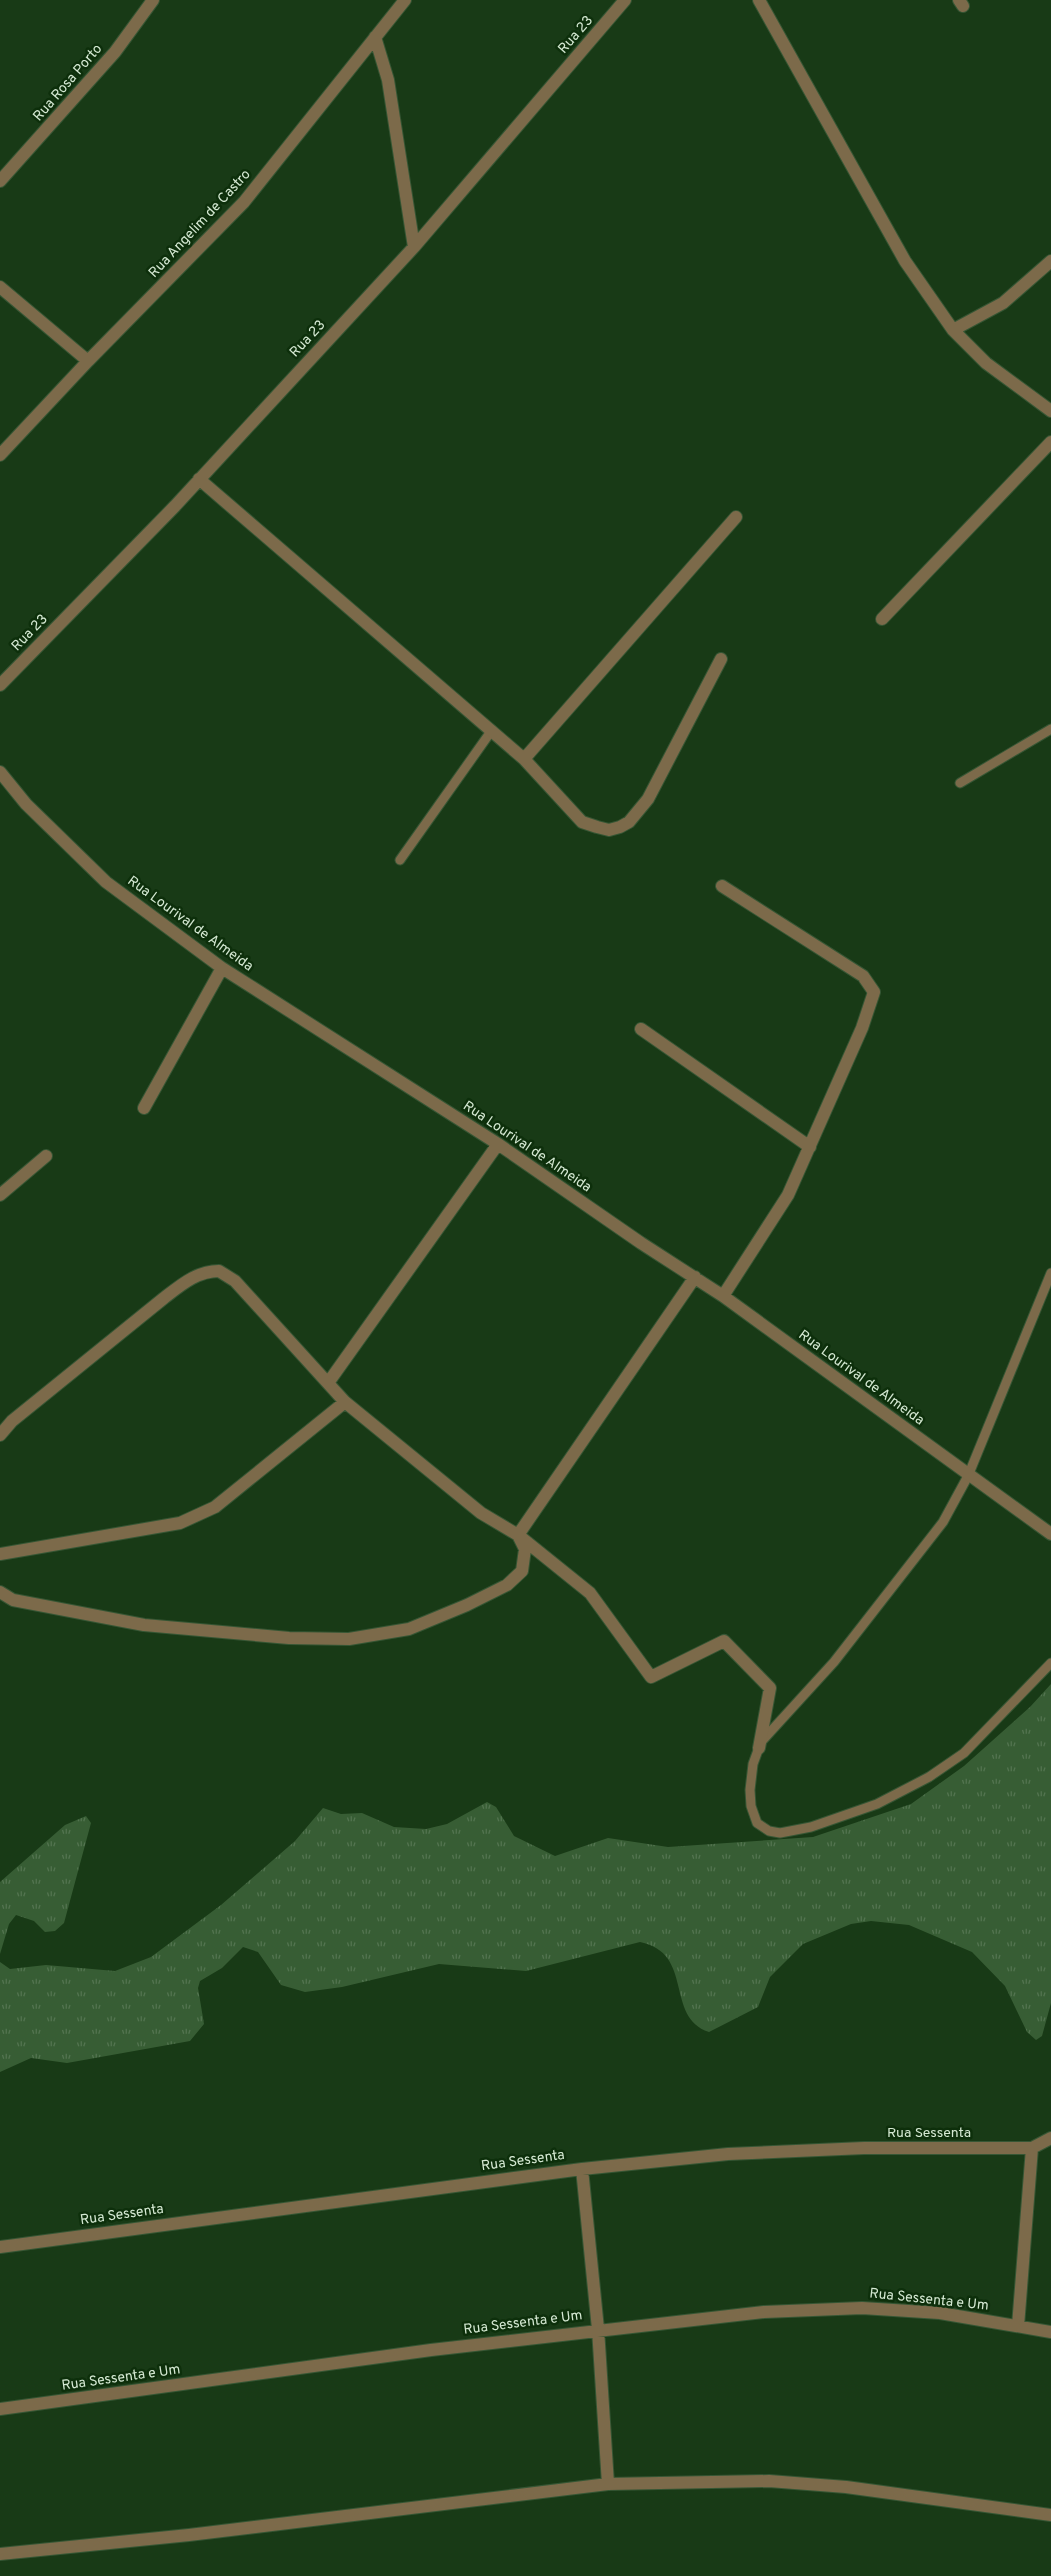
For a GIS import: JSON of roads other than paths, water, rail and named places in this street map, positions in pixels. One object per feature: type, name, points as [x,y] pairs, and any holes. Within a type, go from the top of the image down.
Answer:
[{"type":"street","name":"Rua Rosa Porto","points":[[0,182],[115,52],[153,0]]},
{"type":"street","name":"Rua Angelim de Castro","points":[[0,454],[244,202],[294,142],[405,0]]},
{"type":"street","name":"Rua 23","points":[[0,685],[199,479],[414,246],[625,0]]},
{"type":"street","points":[[758,0],[905,261],[953,330],[986,363],[1051,411]]},
{"type":"street","points":[[375,37],[388,80],[414,246]]},
{"type":"street","points":[[953,330],[1003,303],[1051,261]]},
{"type":"street","points":[[0,287],[88,361]]},
{"type":"street","points":[[882,619],[1051,442]]},
{"type":"street","points":[[199,479],[492,730],[524,759],[582,822],[609,830],[620,827],[628,822],[648,799],[721,659]]},
{"type":"street","points":[[524,759],[736,517]]},
{"type":"street","name":"Rua Lourival de Almeida","points":[[0,772],[26,804],[106,882],[222,968],[498,1144],[723,1296],[968,1476],[1051,1534]]},
{"type":"street","points":[[722,886],[863,976],[874,992],[862,1028],[788,1195],[723,1296]]},
{"type":"street","points":[[144,1108],[222,968]]},
{"type":"street","points":[[640,1029],[810,1147]]},
{"type":"street","points":[[328,1383],[498,1144]]},
{"type":"street","points":[[0,1195],[46,1156]]},
{"type":"street","points":[[0,1435],[12,1421],[189,1279],[214,1271],[223,1272],[235,1281],[345,1402],[481,1513],[518,1535],[590,1593],[651,1677],[724,1642],[770,1688],[759,1748]]},
{"type":"street","points":[[518,1535],[695,1277]]},
{"type":"street","points":[[0,1554],[180,1523],[215,1507],[345,1402]]},
{"type":"street","points":[[0,1592],[13,1600],[144,1625],[288,1638],[349,1639],[409,1629],[467,1605],[507,1585],[517,1577],[525,1561],[526,1549],[518,1535]]},
{"type":"street","name":"Rua Sessenta","points":[[0,2247],[582,2169],[728,2154],[864,2148],[1032,2148],[1051,2138]]},
{"type":"street","points":[[1018,2326],[1032,2148]]},
{"type":"street","points":[[582,2169],[598,2329],[608,2484]]},
{"type":"street","name":"Rua Sessenta e Um","points":[[0,2409],[431,2350],[598,2329],[764,2312],[862,2308],[940,2313],[1051,2332]]},
{"type":"street","points":[[0,2554],[189,2535],[608,2484],[779,2482],[846,2487],[1051,2515]]},
{"type":"lane","points":[[960,782],[1051,729]]},
{"type":"lane","points":[[400,860],[492,730]]},
{"type":"lane","points":[[1051,1273],[968,1476],[943,1522],[834,1662],[761,1742],[753,1764],[750,1790],[751,1806],[757,1823],[768,1831],[780,1833],[812,1827],[877,1804],[929,1777],[957,1757],[1051,1663]]}]
